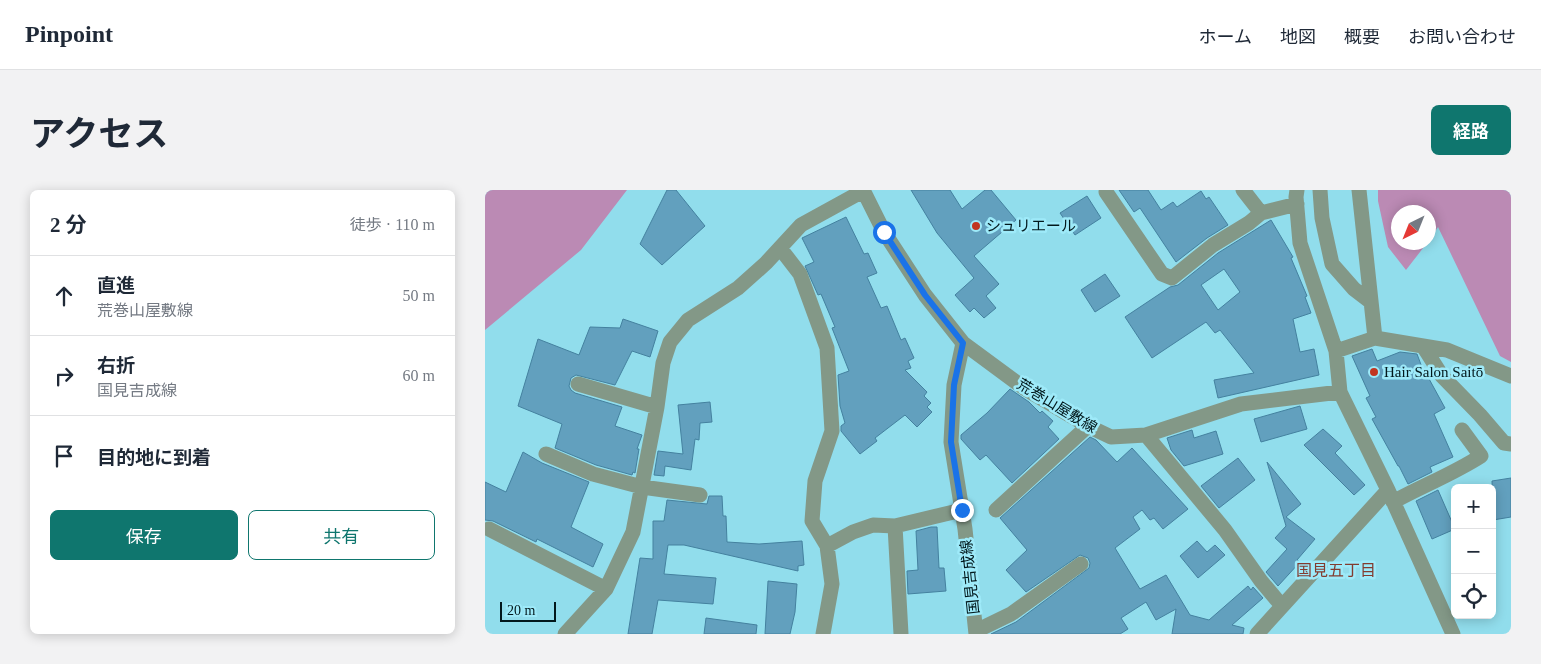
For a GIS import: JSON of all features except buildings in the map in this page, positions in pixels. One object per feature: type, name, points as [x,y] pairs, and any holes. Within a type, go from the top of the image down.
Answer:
[{"type":"street","points":[[1243,190],[1261,213]]},
{"type":"street","points":[[1320,190],[1322,218],[1333,264],[1354,289],[1371,302]]},
{"type":"street","points":[[1359,190],[1375,338]]},
{"type":"street","points":[[565,634],[606,589],[633,532],[657,407],[663,363],[670,342],[688,320],[738,288],[766,263],[801,225],[863,191]]},
{"type":"street","name":"荒巻山屋敷線","points":[[863,191],[884,232],[925,295],[963,343],[1024,388],[1088,426],[1111,437],[1146,435],[1241,404],[1340,392]]},
{"type":"street","points":[[1106,192],[1162,274],[1172,278],[1213,245],[1249,223],[1261,213],[1297,197],[1300,243],[1335,352],[1340,392],[1453,634]]},
{"type":"street","points":[[780,248],[800,274],[827,348],[832,431],[815,481],[811,521],[827,546],[832,584],[823,634]]},
{"type":"street","points":[[1335,352],[1375,338],[1447,350],[1511,376]]},
{"type":"street","name":"国見吉成線","points":[[963,343],[954,385],[951,442],[962,510],[976,633]]},
{"type":"street","points":[[1423,346],[1442,376],[1504,443],[1511,444]]},
{"type":"street","points":[[578,384],[657,407]]},
{"type":"street","points":[[996,510],[1088,426]]},
{"type":"street","points":[[1257,634],[1390,496],[1457,471],[1481,456],[1462,430]]},
{"type":"street","points":[[1146,435],[1225,530],[1261,581],[1282,606]]},
{"type":"street","points":[[545,454],[593,474],[642,487],[700,495]]},
{"type":"street","points":[[827,546],[853,532],[873,525],[895,526],[962,510]]},
{"type":"street","points":[[895,526],[901,634]]},
{"type":"street","points":[[489,529],[606,589]]},
{"type":"street","points":[[976,633],[1011,614],[1081,564]]},
{"type":"shaded area","points":[[485,190],[627,190],[581,250],[485,330]]},
{"type":"shaded area","points":[[1378,190],[1511,190],[1511,362],[1500,356],[1438,227],[1436,230],[1436,205],[1391,205],[1391,250],[1422,250],[1406,270],[1388,247],[1378,201]]},
{"type":"place","name":"シュリエール","points":[[976,226]]},
{"type":"place","name":"Hair Salon Saitō","points":[[1374,372]]},
{"type":"district","name":"国見五丁目","points":[[1336,570]]},
{"type":"route","points":[[884,232],[925,295],[963,343],[954,385],[951,442],[962,510]]}]
